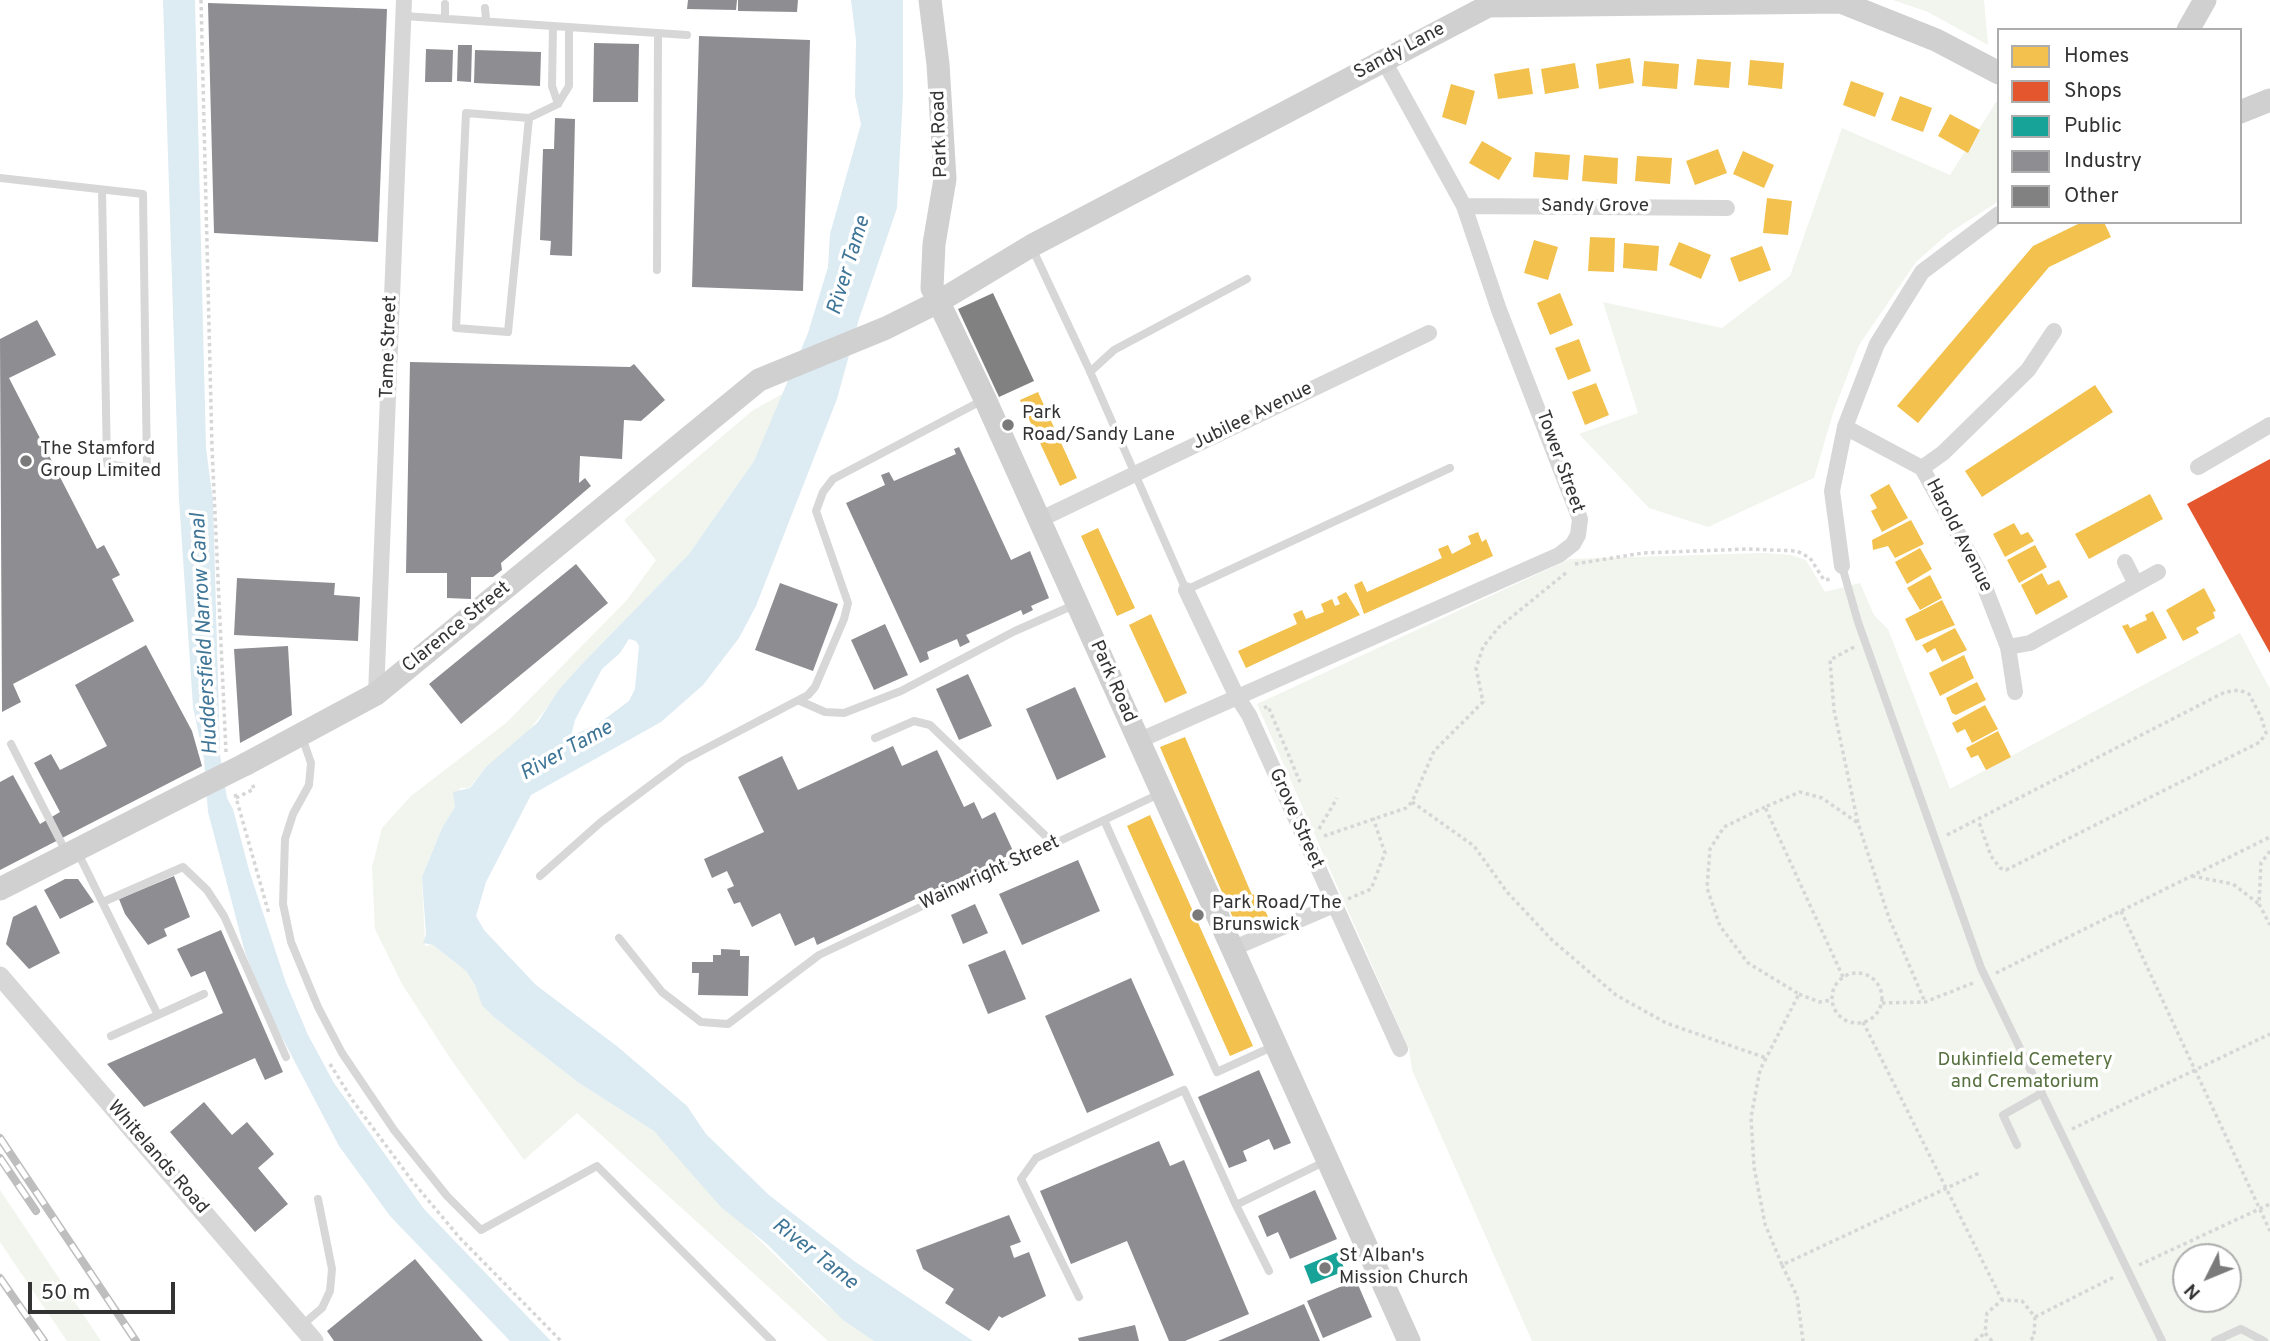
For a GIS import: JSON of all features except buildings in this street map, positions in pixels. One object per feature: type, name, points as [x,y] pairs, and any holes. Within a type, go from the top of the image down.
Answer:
[{"type":"main road","name":"Park Road","points":[[930,0],[938,64],[944,178],[931,274],[937,302],[985,399],[1409,1341]]},
{"type":"main road","points":[[2189,28],[2206,0]]},
{"type":"main road","name":"Sandy Lane","points":[[886,328],[937,302],[1031,246],[1384,61],[1482,3],[1841,2],[1936,40],[1997,72]]},
{"type":"main road","points":[[2242,111],[2270,100]]},
{"type":"main road","name":"Clarence Street","points":[[0,889],[376,694],[760,380],[886,328]]},
{"type":"street","name":"Tame Street","points":[[376,694],[404,8]]},
{"type":"street","name":"Tower Street","points":[[1138,741],[1236,695],[1550,559],[1573,544],[1580,519],[1499,310],[1464,206],[1384,61]]},
{"type":"street","name":"Sandy Grove","points":[[1464,206],[1727,208]]},
{"type":"street","points":[[1843,571],[1832,491],[1845,427],[1877,344],[1922,272],[1997,216]]},
{"type":"street","points":[[1922,468],[1942,453],[2028,370],[2054,331]]},
{"type":"street","name":"Jubilee Avenue","points":[[1039,520],[1429,333]]},
{"type":"street","points":[[2198,467],[2270,425]]},
{"type":"street","name":"Harold Avenue","points":[[1845,427],[1922,468],[1978,570],[2008,647],[2015,692]]},
{"type":"street","points":[[2125,562],[2136,584]]},
{"type":"street","points":[[2008,647],[2030,643],[2158,572]]},
{"type":"street","name":"Grove Street","points":[[1186,590],[1236,695],[1250,715],[1400,1049]]},
{"type":"street","points":[[1234,948],[1334,905]]},
{"type":"street","name":"Whitelands Road","points":[[0,976],[308,1334]]},
{"type":"lane","points":[[445,4],[445,17]]},
{"type":"lane","points":[[404,8],[445,17],[687,35]]},
{"type":"lane","points":[[485,8],[486,19]]},
{"type":"lane","points":[[553,26],[552,86],[558,104]]},
{"type":"lane","points":[[529,118],[508,332],[456,328],[466,113],[529,118],[558,104],[569,86],[569,27]]},
{"type":"lane","points":[[657,270],[658,33]]},
{"type":"lane","points":[[0,178],[143,194],[147,470],[107,464],[102,190]]},
{"type":"lane","points":[[1031,246],[1186,590],[1450,468]]},
{"type":"lane","points":[[1090,372],[1114,350],[1247,279]]},
{"type":"lane","points":[[540,876],[601,822],[684,760],[800,701],[815,687],[844,620],[848,603],[816,511],[822,492],[833,479],[985,399]]},
{"type":"lane","points":[[1843,571],[1865,641],[1986,978],[2162,1341]]},
{"type":"lane","points":[[800,701],[825,712],[844,713],[901,691],[1015,631],[1077,604]]},
{"type":"lane","points":[[875,738],[914,721],[930,725],[1054,844]]},
{"type":"lane","points":[[301,734],[311,762],[310,785],[293,814],[282,864],[283,904],[291,942],[318,1007],[342,1053],[394,1130],[447,1196],[481,1230],[597,1166],[772,1341]]},
{"type":"lane","points":[[11,744],[103,902],[158,1015]]},
{"type":"lane","name":"Wainwright Street","points":[[619,937],[662,992],[701,1022],[728,1024],[819,955],[1162,793]]},
{"type":"lane","points":[[1104,821],[1217,1072],[1277,1045]]},
{"type":"lane","points":[[103,902],[183,867],[207,890],[224,916],[286,1057]]},
{"type":"lane","points":[[110,1036],[204,994]]},
{"type":"lane","points":[[1079,1297],[1021,1179],[1035,1158],[1184,1090],[1269,1271]]},
{"type":"lane","points":[[2017,1145],[2003,1115],[2042,1093]]},
{"type":"lane","points":[[1236,1205],[1328,1160]]},
{"type":"lane","points":[[308,1334],[330,1291],[332,1269],[318,1199]]},
{"type":"lane","points":[[2215,1341],[2241,1329],[2264,1341]]},
{"type":"path","points":[[201,0],[212,448],[237,764]]},
{"type":"path","points":[[1550,559],[1577,565],[1643,552],[1748,549],[1797,551],[1810,558],[1824,580],[1843,571]]},
{"type":"path","points":[[1337,798],[1317,831],[1325,836],[1406,808],[1412,802],[1434,751],[1483,702],[1476,668],[1483,648],[1498,628],[1577,565]]},
{"type":"path","points":[[1865,641],[1830,660],[1834,710],[1858,823],[1889,918],[1925,1002]]},
{"type":"path","points":[[1936,841],[1979,822],[2225,692],[2239,690],[2249,694],[2261,718],[2266,733],[2259,742],[2006,870],[2000,868],[1991,856],[1979,822]]},
{"type":"path","points":[[233,786],[272,922]]},
{"type":"path","points":[[1832,1000],[1819,1002],[1800,994],[1748,963],[1720,926],[1707,888],[1710,849],[1724,827],[1800,792],[1822,798],[1858,823]]},
{"type":"path","points":[[1412,802],[1474,846],[1507,892],[1552,940],[1616,995],[1666,1023],[1766,1058]]},
{"type":"path","points":[[1765,807],[1843,977]]},
{"type":"path","points":[[1334,905],[1371,889],[1385,853],[1373,818]]},
{"type":"path","points":[[1882,1003],[1925,1002],[1986,978],[2270,837]]},
{"type":"path","points":[[2259,904],[2261,863],[2270,851]]},
{"type":"path","points":[[2191,876],[2233,884],[2259,904],[2270,925]]},
{"type":"path","points":[[2121,911],[2270,1231]]},
{"type":"path","points":[[1859,973],[1867,975],[1879,986],[1882,1003],[1875,1015],[1863,1023],[1846,1020],[1839,1015],[1832,1000],[1833,991],[1843,977],[1859,973]]},
{"type":"path","points":[[1800,994],[1760,1070],[1751,1118],[1754,1167],[1765,1224],[1797,1296],[1802,1341]]},
{"type":"path","points":[[1863,1023],[2002,1300]]},
{"type":"path","points":[[2061,1134],[2270,1034]]},
{"type":"path","points":[[327,1059],[359,1110],[413,1182],[459,1237],[561,1341]]},
{"type":"path","points":[[1782,1265],[1979,1173]]},
{"type":"path","points":[[2035,1317],[2127,1270],[2270,1204]]},
{"type":"path","points":[[1975,1341],[1985,1333],[1987,1313],[2002,1300],[2022,1301],[2035,1317],[2034,1337],[2029,1341]]},
{"type":"path","points":[[1985,1333],[1992,1341]]},
{"type":"green space","points":[[1893,0],[1984,0],[1988,45],[1928,12]]},
{"type":"green space","points":[[1997,102],[1997,202],[1949,233],[1916,262],[1859,345],[1833,413],[1814,478],[1708,527],[1649,508],[1579,434],[1638,413],[1603,302],[1722,328],[1790,276],[1842,128],[1950,175]]},
{"type":"green space","points":[[784,393],[754,461],[689,554],[580,666],[522,739],[486,767],[469,788],[460,788],[455,807],[442,828],[422,877],[425,946],[433,945],[466,971],[482,1004],[495,1018],[579,1083],[654,1131],[823,1302],[874,1341],[828,1341],[577,1113],[524,1160],[452,1061],[402,984],[375,929],[372,867],[382,828],[411,796],[506,723],[627,600],[656,560],[624,520],[752,411]]},
{"type":"green space","name":"Dukinfield Cemetery and Crematorium","points":[[1764,553],[1791,555],[1806,560],[1825,592],[1860,583],[1874,615],[1888,629],[1950,789],[2240,633],[2270,689],[2270,1341],[1532,1341],[1412,1070],[1409,1049],[1257,704],[1570,559]]},
{"type":"green space","points":[[0,1190],[101,1341],[67,1341],[0,1242]]},
{"type":"water","name":"Huddersfield Narrow Canal","points":[[163,0],[195,0],[206,448],[213,501],[220,755],[227,798],[233,809],[249,870],[286,983],[308,1035],[334,1083],[424,1209],[551,1341],[510,1341],[390,1216],[339,1146],[265,1005],[245,952],[208,812],[204,759],[193,707],[179,499]]},
{"type":"water","name":"River Tame","points":[[851,0],[903,0],[903,95],[897,208],[859,319],[837,399],[756,606],[739,638],[703,685],[661,722],[531,795],[486,882],[476,916],[484,930],[536,985],[618,1047],[687,1106],[706,1134],[769,1195],[854,1261],[973,1341],[874,1341],[843,1320],[767,1244],[721,1207],[654,1131],[579,1083],[495,1018],[482,1005],[475,985],[466,971],[433,945],[423,943],[426,935],[422,877],[442,828],[455,807],[453,792],[470,788],[486,767],[538,722],[558,691],[580,666],[689,554],[754,461],[808,333],[828,267],[830,234],[861,124],[855,96],[856,40]],"holes":[[[629,639],[636,641],[639,646],[635,689],[629,701],[598,724],[571,736],[575,720],[602,669],[620,653]]]},
{"type":"railway","points":[[0,1138],[136,1341]]},
{"type":"railway","points":[[0,1158],[36,1211]]},
{"type":"railway","points":[[0,1278],[44,1341]]},
{"type":"place","name":"Park Road/Sandy Lane","points":[[1008,425]]},
{"type":"place","name":"The Stamford Group Limited","points":[[26,461]]},
{"type":"place","name":"Park Road/The Brunswick","points":[[1198,915]]},
{"type":"place","name":"St Alban's Mission Church","points":[[1325,1268]]}]
